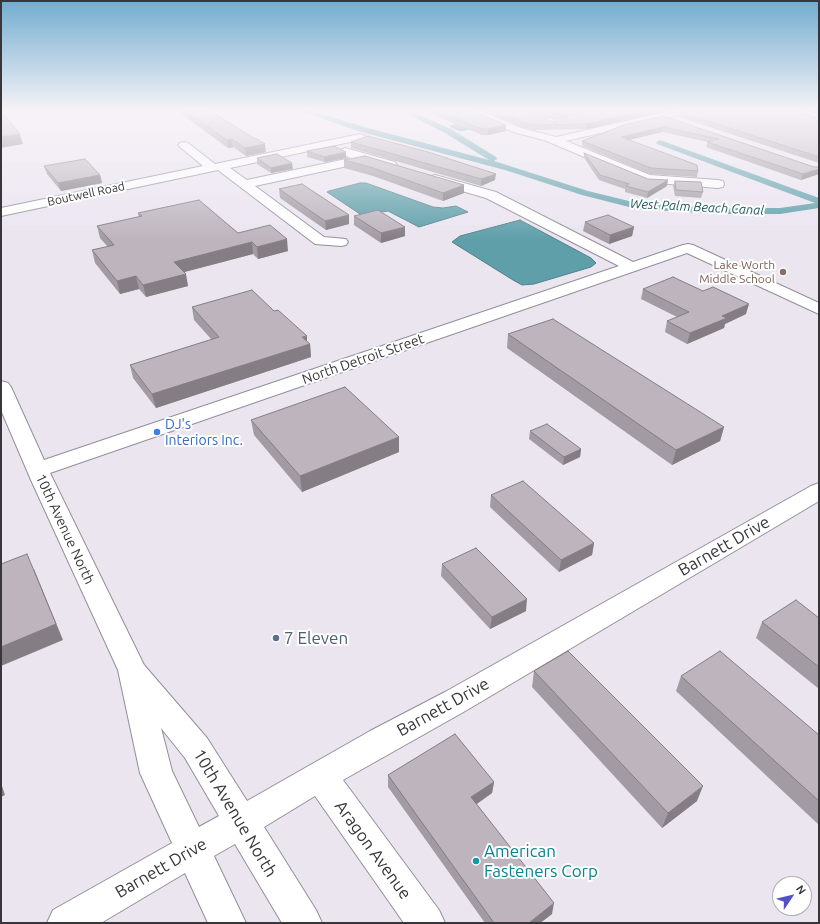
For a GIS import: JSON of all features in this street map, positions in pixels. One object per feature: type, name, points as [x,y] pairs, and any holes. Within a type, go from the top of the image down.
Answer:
[{"type":"street","points":[[197,154],[245,184],[320,240],[341,242]]},
{"type":"street","name":"Boutwell Road","points":[[1,212],[278,154]]},
{"type":"street","points":[[353,154],[407,169]]},
{"type":"street","points":[[586,154],[648,179],[718,184]]},
{"type":"street","points":[[245,184],[367,158]]},
{"type":"street","points":[[420,174],[488,197],[494,207],[508,209],[517,207],[632,267]]},
{"type":"street","name":"North Detroit Street","points":[[38,470],[688,248],[819,309]]},
{"type":"street","name":"10th Avenue North","points":[[1,387],[38,470],[132,670],[156,773],[227,923]]},
{"type":"street","name":"Barnett Drive","points":[[66,923],[386,738],[456,701],[819,491]]},
{"type":"street","name":"10th Avenue North","points":[[132,670],[196,748],[303,923]]},
{"type":"street","name":"Aragon Avenue","points":[[320,776],[426,923]]},
{"type":"water","points":[[360,183],[366,183],[433,207],[443,208],[456,206],[468,212],[419,227],[388,211],[363,215],[360,214],[327,192]]},
{"type":"water","points":[[520,220],[591,258],[596,263],[591,267],[534,284],[522,285],[452,242],[460,236]]},
{"type":"building","points":[[277,154],[292,163],[271,168],[257,158]]},
{"type":"building","points":[[316,154],[337,154],[324,157]]},
{"type":"building","points":[[394,154],[435,154],[496,174],[481,179]]},
{"type":"building","points":[[585,154],[648,179],[668,180],[648,192],[626,186],[629,184],[600,175]]},
{"type":"building","points":[[616,154],[667,154],[697,165],[698,171],[651,168]]},
{"type":"building","points":[[743,154],[776,154],[814,167],[819,167],[819,169],[803,174]]},
{"type":"building","points":[[810,154],[819,154],[819,157]]},
{"type":"building","points":[[365,156],[464,185],[443,193],[373,168],[344,160]]},
{"type":"building","points":[[85,159],[100,175],[58,183],[44,166]]},
{"type":"building","points":[[675,181],[701,182],[703,192],[676,190]]},
{"type":"building","points":[[302,184],[349,215],[325,221],[279,189]]},
{"type":"building","points":[[199,200],[238,233],[270,225],[287,239],[257,247],[252,242],[174,262],[186,274],[143,285],[136,276],[117,281],[92,250],[114,245],[97,226],[142,216],[138,213]]},
{"type":"building","points":[[378,210],[405,227],[381,233],[354,216]]},
{"type":"building","points":[[608,215],[634,227],[610,235],[585,222]]},
{"type":"building","points":[[673,277],[703,291],[713,287],[749,304],[722,316],[727,318],[690,333],[667,321],[689,312],[643,289]]},
{"type":"building","points":[[252,290],[274,311],[278,310],[307,336],[302,337],[310,344],[152,394],[130,365],[219,337],[192,307]]},
{"type":"building","points":[[553,319],[724,427],[676,450],[508,334]]},
{"type":"building","points":[[345,387],[399,437],[300,476],[251,420]]},
{"type":"building","points":[[547,424],[581,449],[564,457],[530,431]]},
{"type":"building","points":[[523,481],[594,543],[561,560],[491,495]]},
{"type":"building","points":[[476,548],[527,599],[492,617],[442,564]]},
{"type":"building","points":[[27,554],[56,624],[1,647],[1,564]]},
{"type":"building","points":[[796,600],[819,618],[819,667],[762,622]]},
{"type":"building","points":[[568,651],[703,786],[668,813],[534,671]]},
{"type":"building","points":[[720,651],[819,735],[819,801],[681,676]]},
{"type":"building","name":"American Fasteners Corp","points":[[455,734],[494,782],[471,797],[554,903],[529,923],[494,923],[388,775]]},
{"type":"waterway","name":"West Palm Beach Canal","points":[[456,154],[508,168],[585,193],[637,206],[717,211],[780,211],[819,205]]},
{"type":"waterway","points":[[485,154],[493,159]]},
{"type":"waterway","points":[[693,154],[819,201]]},
{"type":"place","name":"Lake Worth Middle School","points":[[783,272]]},
{"type":"place","name":"DJ's Interiors Inc.","points":[[157,432]]},
{"type":"place","name":"7 Eleven","points":[[276,638]]},
{"type":"place","name":"American Fasteners Corp","points":[[476,861]]}]
